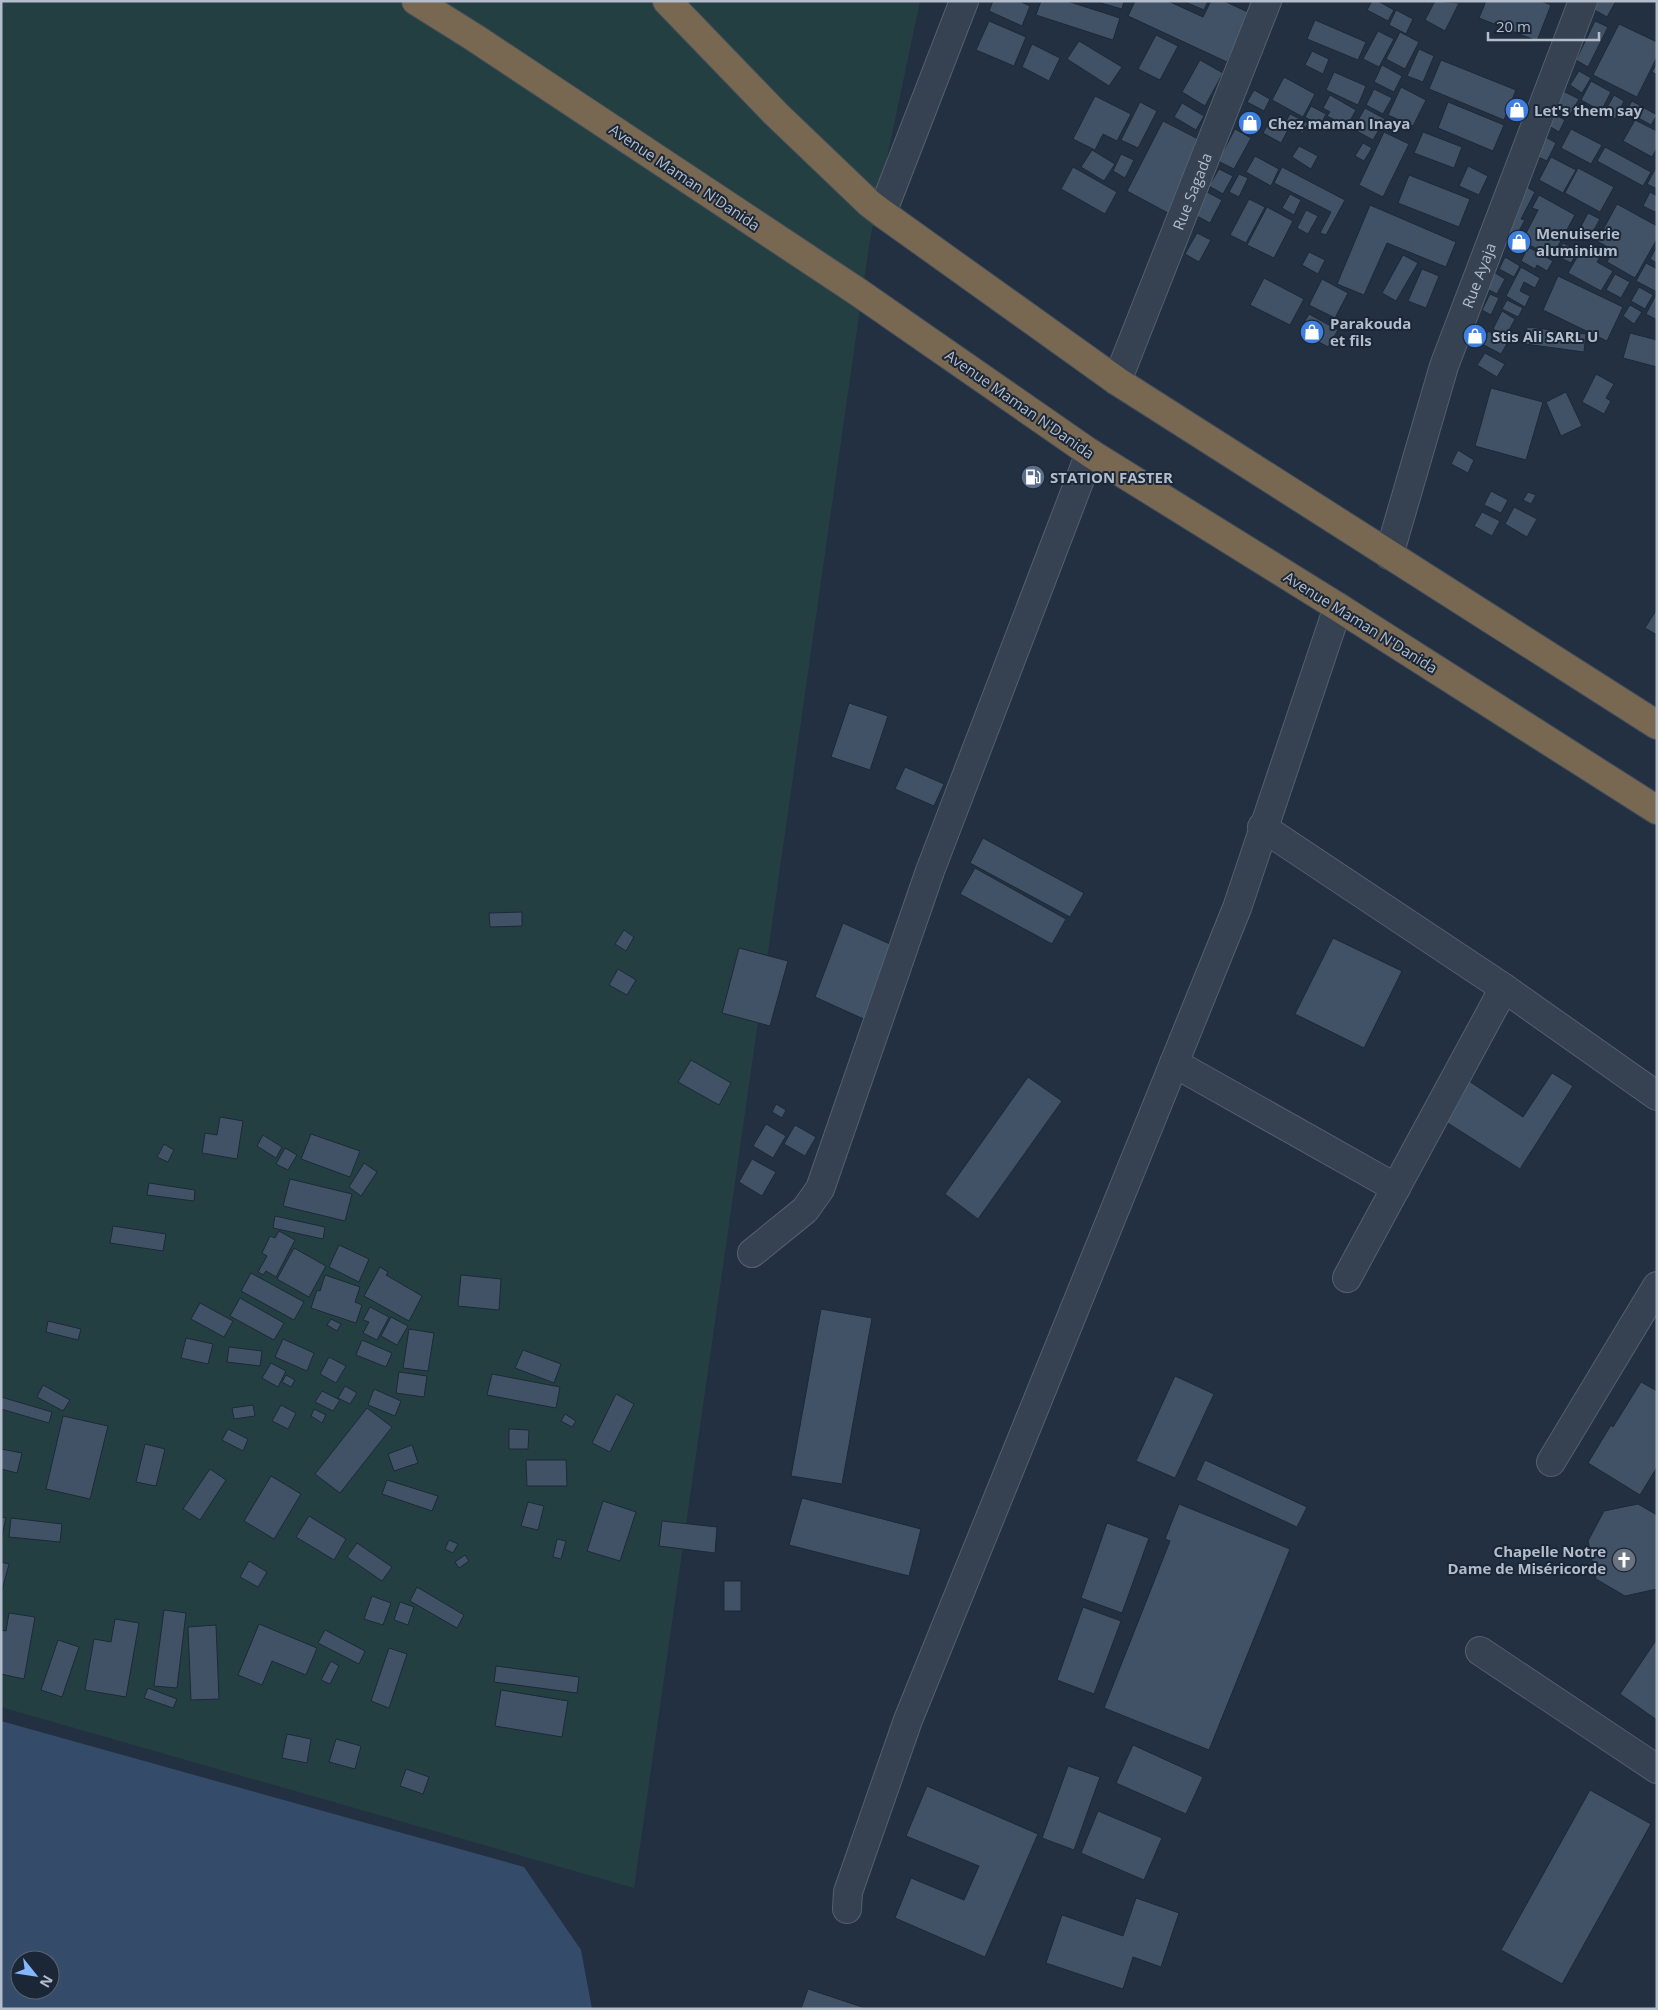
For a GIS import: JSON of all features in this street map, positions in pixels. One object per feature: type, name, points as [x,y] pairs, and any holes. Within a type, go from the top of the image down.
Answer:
[{"type":"highway","name":"Avenue Maman N'Danida","points":[[416,1],[858,292],[1090,453],[1338,607],[1657,810]]},
{"type":"highway","points":[[667,1],[776,114],[869,203],[882,213],[1117,381],[1657,725]]},
{"type":"street","points":[[882,213],[964,1]]},
{"type":"street","name":"Rue Sagada","points":[[1117,381],[1267,1]]},
{"type":"street","name":"Rue Ayaja","points":[[1390,555],[1444,366],[1583,1]]},
{"type":"street","points":[[752,1253],[805,1210],[820,1189],[930,871],[1090,453]]},
{"type":"street","points":[[846,1908],[848,1892],[908,1720],[1236,908],[1338,607]]},
{"type":"street","points":[[1262,827],[1504,988],[1657,1096]]},
{"type":"street","points":[[1347,1278],[1504,988]]},
{"type":"street","points":[[1174,1063],[1396,1188]]},
{"type":"street","points":[[1551,1462],[1657,1286]]},
{"type":"street","points":[[1480,1651],[1657,1769]]},
{"type":"green space","points":[[1,1],[920,1],[870,239],[634,1888],[1,1707]]},
{"type":"water","points":[[1,1721],[524,1867],[581,1950],[592,2009],[1,2009]]},
{"type":"building","points":[[993,1],[1019,1],[1030,6],[1022,26],[989,11]]},
{"type":"building","points":[[1041,1],[1067,1],[1120,18],[1113,40],[1036,15]]},
{"type":"building","points":[[1094,1],[1124,1],[1122,9]]},
{"type":"building","points":[[1135,1],[1168,1],[1203,17],[1211,1],[1224,1],[1250,13],[1227,62],[1128,16]]},
{"type":"building","points":[[1183,1],[1208,1],[1204,10]]},
{"type":"building","points":[[1372,1],[1378,1],[1394,10],[1388,21],[1367,10]]},
{"type":"building","points":[[1435,1],[1459,3],[1445,31],[1425,20]]},
{"type":"building","points":[[1486,1],[1541,1],[1551,5],[1537,41],[1479,18]]},
{"type":"building","points":[[1595,1],[1616,1],[1607,17],[1591,8]]},
{"type":"building","points":[[1396,10],[1413,19],[1406,34],[1389,25]]},
{"type":"building","points":[[1315,20],[1366,42],[1358,60],[1307,39]]},
{"type":"building","points":[[989,21],[1026,37],[1014,66],[976,50]]},
{"type":"building","points":[[1595,21],[1608,27],[1588,67],[1576,60]]},
{"type":"building","points":[[1619,24],[1657,42],[1657,57],[1637,97],[1593,75]]},
{"type":"building","points":[[1378,31],[1394,39],[1379,67],[1363,59]]},
{"type":"building","points":[[1400,32],[1419,42],[1405,69],[1386,59]]},
{"type":"building","points":[[1156,35],[1178,46],[1160,80],[1138,69]]},
{"type":"building","points":[[1079,41],[1122,67],[1109,86],[1067,59]]},
{"type":"building","points":[[1032,44],[1060,58],[1049,81],[1022,67]]},
{"type":"building","points":[[1419,49],[1434,56],[1423,82],[1407,76]]},
{"type":"building","points":[[1312,51],[1329,59],[1323,74],[1305,65]]},
{"type":"building","points":[[1200,60],[1223,73],[1205,106],[1182,92]]},
{"type":"building","points":[[1441,60],[1516,90],[1504,120],[1429,89]]},
{"type":"building","points":[[1657,63],[1657,75],[1652,72]]},
{"type":"building","points":[[1382,65],[1402,76],[1394,92],[1374,82]]},
{"type":"building","points":[[1579,71],[1591,78],[1582,93],[1570,85]]},
{"type":"building","points":[[1334,72],[1366,86],[1358,105],[1326,90]]},
{"type":"building","points":[[1284,77],[1315,94],[1303,117],[1272,100]]},
{"type":"building","points":[[1591,81],[1611,92],[1601,111],[1581,100]]},
{"type":"building","points":[[1401,87],[1426,100],[1413,126],[1388,115]]},
{"type":"building","points":[[1374,89],[1392,98],[1383,114],[1366,105]]},
{"type":"building","points":[[1559,89],[1579,99],[1569,117],[1550,106]]},
{"type":"building","points":[[1254,90],[1270,99],[1264,111],[1247,102]]},
{"type":"building","points":[[1330,95],[1356,110],[1347,126],[1327,116],[1330,112],[1323,108]]},
{"type":"building","points":[[1614,95],[1624,101],[1615,119],[1604,113]]},
{"type":"building","points":[[1095,96],[1131,114],[1117,141],[1103,134],[1095,150],[1073,139]]},
{"type":"building","points":[[1632,101],[1657,115],[1651,125],[1626,111]]},
{"type":"building","points":[[1140,102],[1157,111],[1138,148],[1121,140]]},
{"type":"building","points":[[1448,102],[1504,125],[1493,151],[1438,128]]},
{"type":"building","points":[[1182,103],[1204,116],[1196,130],[1174,117]]},
{"type":"building","points":[[1311,106],[1326,114],[1320,126],[1305,117]]},
{"type":"building","points":[[1365,108],[1385,119],[1373,140],[1353,129]]},
{"type":"building","points":[[1550,112],[1565,120],[1559,132],[1544,123]]},
{"type":"building","points":[[1249,113],[1262,120],[1254,136],[1241,129]]},
{"type":"building","points":[[1290,114],[1308,123],[1303,133],[1285,123]]},
{"type":"building","points":[[1271,119],[1288,130],[1281,143],[1263,133]]},
{"type":"building","points":[[1635,120],[1657,131],[1657,148],[1652,157],[1623,141]]},
{"type":"building","points":[[1163,121],[1204,142],[1168,213],[1127,191]]},
{"type":"building","points":[[1235,129],[1251,138],[1234,169],[1218,161]]},
{"type":"building","points":[[1571,129],[1602,145],[1591,164],[1561,148]]},
{"type":"building","points":[[1384,132],[1409,144],[1383,197],[1359,185]]},
{"type":"building","points":[[1423,132],[1462,147],[1454,168],[1414,153]]},
{"type":"building","points":[[1544,136],[1556,143],[1547,161],[1534,155]]},
{"type":"building","points":[[1363,143],[1372,148],[1364,161],[1355,156]]},
{"type":"building","points":[[1299,146],[1318,156],[1311,169],[1292,157]]},
{"type":"building","points":[[1605,147],[1651,172],[1643,186],[1597,161]]},
{"type":"building","points":[[1092,150],[1115,164],[1104,181],[1081,167]]},
{"type":"building","points":[[1121,154],[1134,160],[1125,178],[1113,171]]},
{"type":"building","points":[[1255,156],[1279,169],[1271,186],[1246,172]]},
{"type":"building","points":[[1551,157],[1576,170],[1563,193],[1539,180]]},
{"type":"building","points":[[1468,166],[1488,176],[1479,195],[1459,186]]},
{"type":"building","points":[[1657,166],[1657,189],[1647,184]]},
{"type":"building","points":[[1073,167],[1117,192],[1105,214],[1061,189]]},
{"type":"building","points":[[1282,167],[1345,200],[1326,235],[1320,233],[1331,212],[1274,183]]},
{"type":"building","points":[[1578,168],[1614,187],[1600,212],[1565,193]]},
{"type":"building","points":[[1219,169],[1233,176],[1223,194],[1209,186]]},
{"type":"building","points":[[1239,174],[1248,178],[1239,197],[1229,192]]},
{"type":"building","points":[[1409,175],[1470,199],[1459,227],[1398,203]]},
{"type":"building","points":[[1523,185],[1535,192],[1521,219],[1525,220],[1515,238],[1500,230]]},
{"type":"building","points":[[1207,192],[1222,200],[1210,223],[1195,215]]},
{"type":"building","points":[[1650,192],[1657,196],[1657,213],[1643,206]]},
{"type":"building","points":[[1290,194],[1301,200],[1294,215],[1282,208]]},
{"type":"building","points":[[1539,195],[1575,215],[1552,257],[1522,241],[1538,210],[1532,208]]},
{"type":"building","points":[[1249,199],[1265,207],[1246,243],[1230,235]]},
{"type":"building","points":[[1617,204],[1657,226],[1657,239],[1635,278],[1607,262],[1613,250],[1597,241]]},
{"type":"building","points":[[1370,205],[1456,242],[1446,267],[1387,243],[1364,295],[1337,284]]},
{"type":"building","points":[[1267,207],[1293,221],[1274,258],[1247,245]]},
{"type":"building","points":[[1306,210],[1318,216],[1308,234],[1297,228]]},
{"type":"building","points":[[1588,213],[1600,219],[1587,242],[1576,236]]},
{"type":"building","points":[[1197,233],[1211,240],[1199,262],[1185,254]]},
{"type":"building","points":[[1563,243],[1578,251],[1571,263],[1557,256]]},
{"type":"building","points":[[1584,245],[1601,255],[1597,262],[1613,271],[1601,291],[1568,273]]},
{"type":"building","points":[[1657,246],[1657,263],[1650,259]]},
{"type":"building","points":[[1528,247],[1553,261],[1547,271],[1537,265],[1535,269],[1521,261]]},
{"type":"building","points":[[1309,252],[1325,260],[1318,274],[1302,265]]},
{"type":"building","points":[[1403,255],[1418,263],[1396,301],[1382,293]]},
{"type":"building","points":[[1505,257],[1520,266],[1514,277],[1499,269]]},
{"type":"building","points":[[1646,263],[1657,269],[1657,292],[1636,281]]},
{"type":"building","points":[[1521,267],[1540,278],[1535,288],[1524,282],[1520,291],[1530,296],[1525,307],[1506,296]]},
{"type":"building","points":[[1422,269],[1439,276],[1426,308],[1408,301]]},
{"type":"building","points":[[1492,271],[1505,279],[1497,294],[1483,287]]},
{"type":"building","points":[[1615,274],[1630,282],[1621,298],[1606,290]]},
{"type":"building","points":[[1558,276],[1623,307],[1607,341],[1543,310]]},
{"type":"building","points":[[1264,278],[1304,299],[1290,325],[1250,305]]},
{"type":"building","points":[[1322,279],[1348,293],[1335,318],[1309,305]]},
{"type":"building","points":[[1639,287],[1653,295],[1645,309],[1631,301]]},
{"type":"building","points":[[1490,294],[1499,298],[1491,315],[1482,310]]},
{"type":"building","points":[[1657,295],[1657,320],[1646,314]]},
{"type":"building","points":[[1507,300],[1523,308],[1518,317],[1502,309]]},
{"type":"building","points":[[1630,305],[1642,312],[1634,324],[1623,316]]},
{"type":"building","points":[[1502,311],[1515,319],[1506,336],[1493,329]]},
{"type":"building","points":[[1309,314],[1338,330],[1328,347],[1299,331]]},
{"type":"building","points":[[1527,327],[1586,334],[1584,352],[1525,344]]},
{"type":"building","points":[[1488,331],[1508,342],[1501,354],[1482,344]]},
{"type":"building","points":[[1630,333],[1657,340],[1657,367],[1623,358]]},
{"type":"building","points":[[1485,353],[1505,364],[1497,377],[1477,365]]},
{"type":"building","points":[[1596,374],[1614,384],[1606,398],[1611,401],[1604,414],[1582,402]]},
{"type":"building","points":[[1491,388],[1543,402],[1526,460],[1475,446]]},
{"type":"building","points":[[1566,392],[1582,426],[1561,436],[1546,402]]},
{"type":"building","points":[[1458,450],[1474,460],[1468,473],[1451,464]]},
{"type":"building","points":[[1491,491],[1508,500],[1501,513],[1484,505]]},
{"type":"building","points":[[1528,492],[1536,495],[1531,504],[1523,500]]},
{"type":"building","points":[[1514,507],[1537,519],[1527,537],[1505,524]]},
{"type":"building","points":[[1482,512],[1500,521],[1492,536],[1474,526]]},
{"type":"building","points":[[1657,609],[1657,635],[1645,628]]},
{"type":"building","points":[[849,703],[888,716],[870,770],[831,757]]},
{"type":"building","points":[[905,767],[944,784],[934,806],[895,789]]},
{"type":"building","points":[[983,838],[1084,893],[1070,917],[970,863]]},
{"type":"building","points":[[975,868],[1066,919],[1052,944],[960,894]]},
{"type":"building","points":[[522,912],[522,926],[490,927],[489,913]]},
{"type":"building","points":[[843,923],[901,949],[868,1021],[815,997]]},
{"type":"building","points":[[624,930],[634,937],[626,951],[615,944]]},
{"type":"building","points":[[1333,938],[1402,971],[1364,1048],[1295,1014]]},
{"type":"building","points":[[739,948],[788,961],[770,1026],[722,1013]]},
{"type":"building","points":[[618,969],[636,980],[627,995],[609,985]]},
{"type":"building","points":[[691,1060],[731,1083],[719,1105],[678,1082]]},
{"type":"building","points":[[1552,1073],[1573,1086],[1520,1169],[1443,1120],[1469,1081],[1523,1117]]},
{"type":"building","points":[[1028,1077],[1062,1101],[978,1219],[945,1194]]},
{"type":"building","points":[[776,1104],[786,1110],[782,1118],[772,1112]]},
{"type":"building","points":[[220,1117],[243,1121],[237,1159],[202,1153],[205,1133],[217,1135]]},
{"type":"building","points":[[766,1124],[786,1136],[773,1158],[753,1146]]},
{"type":"building","points":[[795,1125],[816,1137],[805,1156],[784,1144]]},
{"type":"building","points":[[311,1134],[360,1151],[350,1177],[301,1159]]},
{"type":"building","points":[[263,1135],[282,1147],[276,1158],[257,1146]]},
{"type":"building","points":[[164,1144],[174,1150],[168,1162],[157,1157]]},
{"type":"building","points":[[285,1148],[297,1155],[288,1170],[276,1164]]},
{"type":"building","points":[[752,1159],[776,1172],[762,1196],[739,1182]]},
{"type":"building","points":[[364,1163],[377,1172],[361,1196],[349,1187]]},
{"type":"building","points":[[290,1179],[352,1194],[345,1221],[283,1206]]},
{"type":"building","points":[[149,1183],[195,1190],[194,1201],[147,1195]]},
{"type":"building","points":[[275,1216],[325,1227],[323,1239],[273,1228]]},
{"type":"building","points":[[113,1226],[166,1234],[163,1251],[110,1243]]},
{"type":"building","points":[[279,1231],[295,1240],[276,1277],[266,1271],[263,1275],[258,1272],[267,1256],[262,1253],[270,1236],[275,1238]]},
{"type":"building","points":[[339,1245],[369,1259],[359,1282],[329,1267]]},
{"type":"building","points":[[294,1248],[326,1266],[309,1297],[277,1279]]},
{"type":"building","points":[[380,1267],[388,1272],[386,1275],[422,1296],[409,1321],[364,1296]]},
{"type":"building","points":[[251,1273],[304,1302],[294,1320],[241,1291]]},
{"type":"building","points":[[325,1275],[360,1287],[355,1302],[362,1305],[356,1323],[311,1308],[317,1290],[320,1291]]},
{"type":"building","points":[[461,1275],[501,1279],[499,1310],[458,1306]]},
{"type":"building","points":[[240,1298],[284,1323],[274,1340],[230,1316]]},
{"type":"building","points":[[200,1303],[233,1321],[224,1337],[191,1319]]},
{"type":"building","points":[[370,1307],[389,1317],[377,1340],[363,1333],[369,1322],[363,1320]]},
{"type":"building","points":[[821,1309],[872,1318],[842,1484],[791,1476]]},
{"type":"building","points":[[391,1317],[408,1326],[397,1345],[381,1336]]},
{"type":"building","points":[[331,1319],[341,1324],[337,1331],[327,1325]]},
{"type":"building","points":[[48,1321],[81,1329],[78,1340],[46,1332]]},
{"type":"building","points":[[409,1329],[434,1333],[428,1371],[403,1368]]},
{"type":"building","points":[[186,1338],[213,1344],[208,1364],[181,1358]]},
{"type":"building","points":[[283,1339],[314,1353],[307,1371],[275,1357]]},
{"type":"building","points":[[362,1340],[392,1353],[386,1367],[356,1355]]},
{"type":"building","points":[[229,1347],[262,1351],[260,1366],[227,1362]]},
{"type":"building","points":[[523,1350],[561,1364],[554,1383],[515,1368]]},
{"type":"building","points":[[329,1357],[346,1366],[336,1383],[320,1374]]},
{"type":"building","points":[[271,1363],[286,1371],[278,1387],[262,1378]]},
{"type":"building","points":[[399,1372],[427,1376],[424,1397],[396,1393]]},
{"type":"building","points":[[492,1374],[560,1387],[556,1408],[487,1395]]},
{"type":"building","points":[[286,1375],[295,1380],[291,1387],[282,1382]]},
{"type":"building","points":[[1175,1376],[1214,1394],[1175,1478],[1136,1461]]},
{"type":"building","points":[[1641,1382],[1657,1391],[1657,1467],[1640,1495],[1588,1463],[1611,1425],[1613,1427]]},
{"type":"building","points":[[43,1385],[70,1400],[63,1411],[37,1397]]},
{"type":"building","points":[[345,1386],[357,1393],[350,1404],[338,1398]]},
{"type":"building","points":[[374,1389],[401,1401],[395,1416],[368,1405]]},
{"type":"building","points":[[322,1391],[340,1400],[333,1411],[315,1402]]},
{"type":"building","points":[[616,1394],[634,1404],[610,1452],[592,1443]]},
{"type":"building","points":[[1,1397],[52,1412],[49,1423],[1,1409]]},
{"type":"building","points":[[253,1405],[255,1416],[234,1419],[232,1408]]},
{"type":"building","points":[[281,1405],[296,1413],[288,1429],[272,1421]]},
{"type":"building","points":[[367,1408],[392,1427],[340,1493],[315,1474]]},
{"type":"building","points":[[314,1409],[326,1415],[322,1423],[311,1416]]},
{"type":"building","points":[[565,1414],[576,1421],[572,1427],[561,1421]]},
{"type":"building","points":[[63,1416],[108,1426],[90,1499],[46,1489]]},
{"type":"building","points":[[228,1429],[248,1439],[243,1451],[222,1440]]},
{"type":"building","points":[[509,1429],[529,1430],[528,1449],[509,1449]]},
{"type":"building","points":[[145,1444],[165,1449],[156,1486],[136,1482]]},
{"type":"building","points":[[412,1445],[418,1463],[394,1471],[388,1454]]},
{"type":"building","points":[[1,1449],[22,1453],[17,1473],[1,1469]]},
{"type":"building","points":[[526,1460],[566,1460],[567,1486],[527,1486]]},
{"type":"building","points":[[1205,1460],[1307,1507],[1297,1527],[1196,1480]]},
{"type":"building","points":[[210,1469],[226,1480],[200,1520],[183,1509]]},
{"type":"building","points":[[271,1476],[301,1494],[274,1539],[244,1521]]},
{"type":"building","points":[[387,1480],[438,1496],[432,1511],[382,1494]]},
{"type":"building","points":[[802,1498],[921,1529],[909,1576],[789,1545]]},
{"type":"building","points":[[603,1501],[636,1512],[620,1561],[587,1551]]},
{"type":"building","points":[[528,1502],[544,1506],[538,1530],[521,1526]]},
{"type":"building","points":[[1179,1504],[1290,1549],[1209,1750],[1104,1708],[1170,1541],[1165,1539]]},
{"type":"building","name":"Chapelle Notre Dame de Miséricorde","points":[[1638,1504],[1657,1515],[1657,1589],[1625,1596],[1596,1579],[1588,1541],[1604,1511]]},
{"type":"building","points":[[309,1516],[346,1539],[334,1560],[296,1537]]},
{"type":"building","points":[[1,1517],[6,1518],[1,1540]]},
{"type":"building","points":[[11,1518],[62,1524],[60,1542],[9,1537]]},
{"type":"building","points":[[662,1521],[717,1527],[715,1553],[659,1546]]},
{"type":"building","points":[[1107,1523],[1149,1538],[1122,1613],[1081,1598]]},
{"type":"building","points":[[557,1539],[566,1541],[561,1559],[553,1557]]},
{"type":"building","points":[[449,1540],[458,1544],[453,1553],[445,1549]]},
{"type":"building","points":[[357,1543],[392,1567],[382,1581],[347,1557]]},
{"type":"building","points":[[465,1555],[469,1561],[459,1568],[455,1562]]},
{"type":"building","points":[[249,1561],[267,1572],[258,1587],[240,1577]]},
{"type":"building","points":[[1,1562],[9,1564],[1,1594]]},
{"type":"building","points":[[724,1581],[741,1581],[741,1611],[724,1611]]},
{"type":"building","points":[[417,1587],[464,1615],[457,1628],[410,1601]]},
{"type":"building","points":[[372,1596],[391,1603],[383,1625],[364,1619]]},
{"type":"building","points":[[400,1602],[414,1607],[408,1625],[394,1620]]},
{"type":"building","points":[[1083,1607],[1121,1621],[1094,1694],[1057,1680]]},
{"type":"building","points":[[164,1610],[186,1613],[177,1688],[154,1686]]},
{"type":"building","points":[[9,1613],[35,1617],[24,1679],[1,1674],[1,1630],[6,1631]]},
{"type":"building","points":[[115,1619],[139,1623],[126,1697],[85,1690],[94,1639],[111,1642]]},
{"type":"building","points":[[259,1624],[317,1648],[306,1675],[272,1661],[262,1685],[238,1675]]},
{"type":"building","points":[[216,1625],[219,1699],[191,1700],[188,1627]]},
{"type":"building","points":[[325,1630],[365,1651],[359,1664],[318,1643]]},
{"type":"building","points":[[1657,1639],[1657,1720],[1620,1694]]},
{"type":"building","points":[[58,1640],[79,1647],[62,1697],[41,1690]]},
{"type":"building","points":[[389,1648],[407,1654],[389,1708],[371,1701]]},
{"type":"building","points":[[331,1661],[339,1666],[330,1684],[321,1680]]},
{"type":"building","points":[[496,1666],[579,1677],[577,1693],[494,1682]]},
{"type":"building","points":[[148,1688],[177,1699],[173,1708],[144,1698]]},
{"type":"building","points":[[501,1690],[568,1701],[562,1737],[495,1726]]},
{"type":"building","points":[[287,1734],[311,1739],[307,1763],[282,1758]]},
{"type":"building","points":[[336,1739],[361,1746],[355,1769],[329,1762]]},
{"type":"building","points":[[1133,1745],[1203,1777],[1186,1814],[1116,1783]]},
{"type":"building","points":[[1068,1766],[1100,1777],[1074,1850],[1042,1838]]},
{"type":"building","points":[[406,1769],[429,1777],[423,1794],[400,1786]]},
{"type":"building","points":[[927,1786],[1038,1834],[985,1957],[895,1918],[911,1878],[964,1900],[979,1866],[906,1836]]},
{"type":"building","points":[[1590,1790],[1651,1824],[1562,1984],[1501,1950]]},
{"type":"building","points":[[1098,1811],[1162,1838],[1144,1880],[1081,1853]]},
{"type":"building","points":[[1136,1898],[1179,1913],[1161,1967],[1133,1957],[1123,1989],[1046,1963],[1062,1915],[1123,1936]]},
{"type":"building","points":[[808,1989],[868,2009],[801,2009]]},
{"type":"place","name":"Let's them say","points":[[1517,110]]},
{"type":"place","name":"Chez maman Inaya","points":[[1250,123]]},
{"type":"place","name":"Menuiserie aluminium","points":[[1519,242]]},
{"type":"place","name":"Parakouda et fils","points":[[1312,332]]},
{"type":"place","name":"Stis Ali SARL U","points":[[1475,336]]},
{"type":"place","name":"STATION FASTER","points":[[1033,477]]},
{"type":"place","name":"Chapelle Notre Dame de Miséricorde","points":[[1624,1560]]}]
